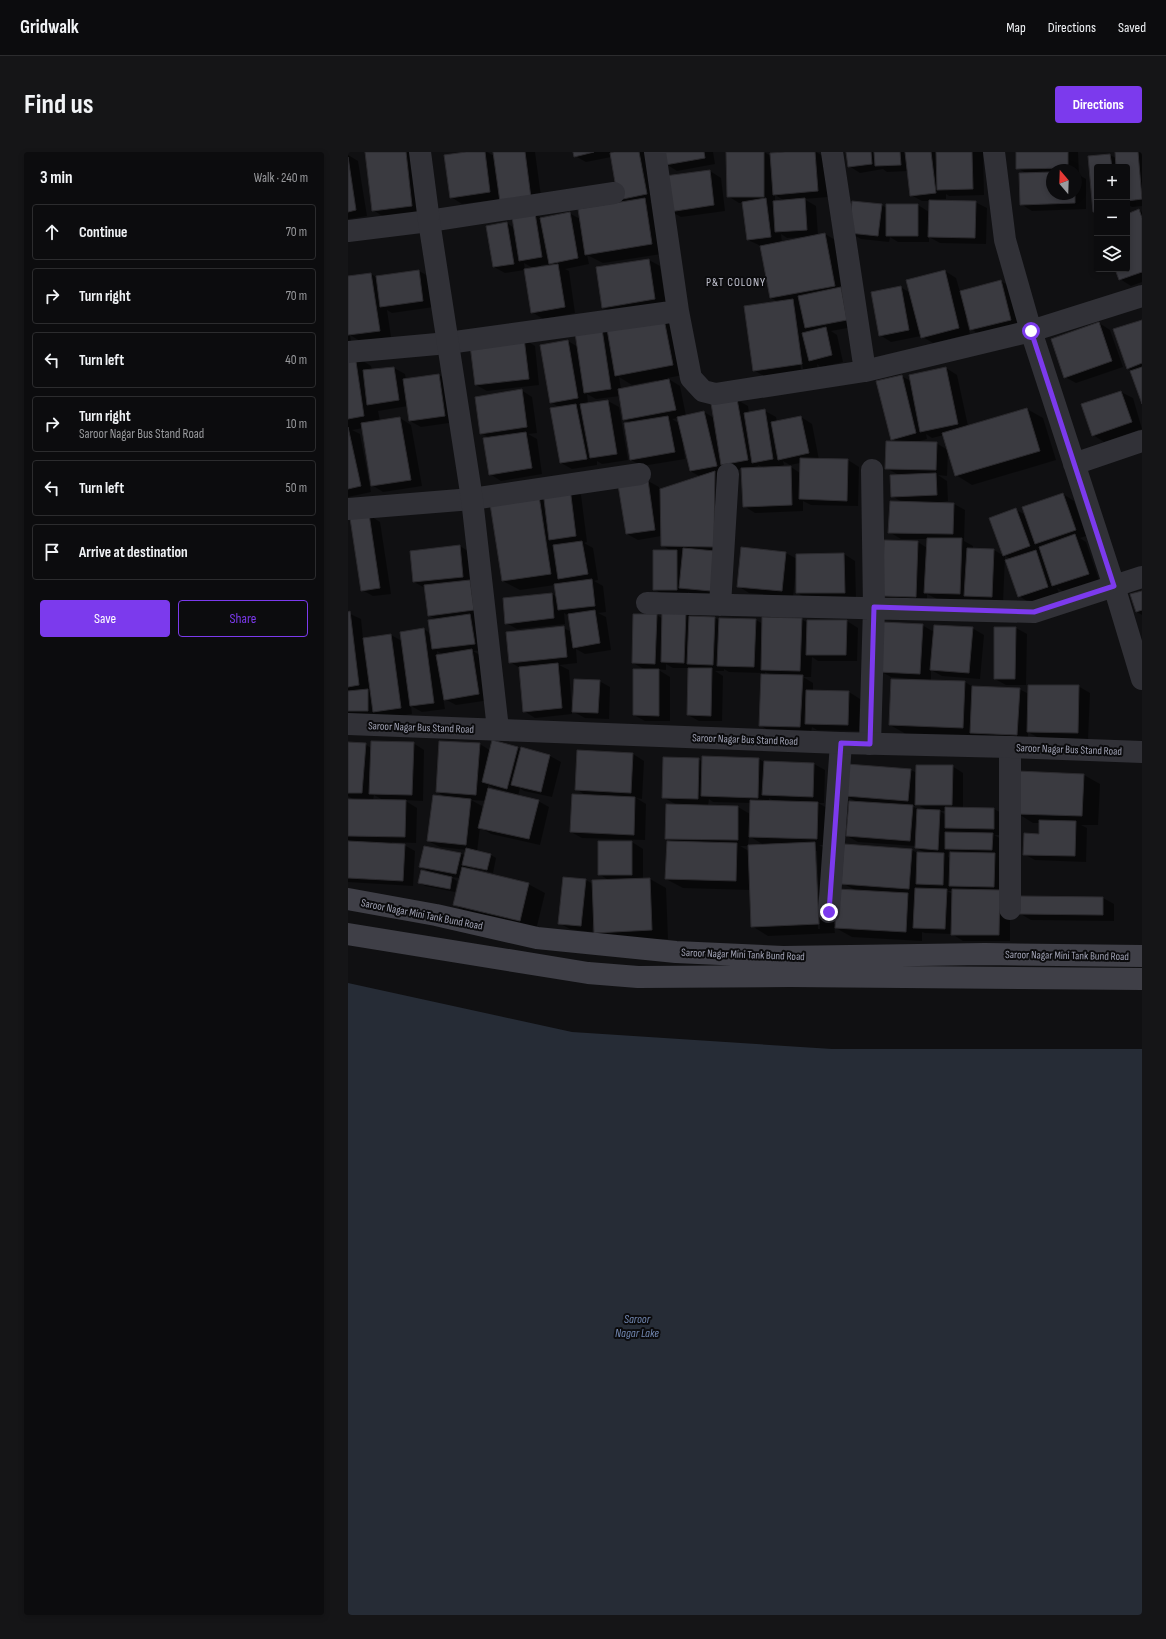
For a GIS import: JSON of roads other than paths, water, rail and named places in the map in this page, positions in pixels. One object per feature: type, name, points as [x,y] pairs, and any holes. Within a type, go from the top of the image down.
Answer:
[{"type":"main road","name":"Saroor Nagar Mini Tank Bund Road","points":[[348,899],[436,915],[537,938],[676,952],[783,957],[889,966],[992,954],[1142,956]]},
{"type":"main road","points":[[348,934],[588,973],[638,977],[889,966],[1142,979]]},
{"type":"main road","points":[[636,948],[638,977]]},
{"type":"street","points":[[420,152],[429,221],[472,499],[498,729]]},
{"type":"street","points":[[654,152],[678,311],[691,378],[703,391],[715,394],[865,371],[1031,331],[1142,296]]},
{"type":"street","points":[[832,152],[865,371]]},
{"type":"street","points":[[994,152],[1005,240],[1031,331],[1114,586],[1142,679]]},
{"type":"street","points":[[348,232],[614,193]]},
{"type":"street","points":[[348,352],[448,343],[678,311]]},
{"type":"street","points":[[1074,464],[1142,441]]},
{"type":"street","points":[[870,744],[874,607],[872,470]]},
{"type":"street","points":[[348,509],[472,499],[640,474]]},
{"type":"street","points":[[720,605],[728,474]]},
{"type":"street","points":[[647,603],[874,607],[1034,612],[1142,577]]},
{"type":"street","name":"Saroor Nagar Bus Stand Road","points":[[348,724],[841,743],[1142,752]]},
{"type":"street","points":[[829,912],[841,743]]},
{"type":"street","points":[[1010,747],[1010,910]]},
{"type":"water","name":"Saroor Nagar Lake","points":[[348,983],[572,1032],[832,1049],[1142,1049],[1142,1615],[348,1615]]},
{"type":"district","name":"P&T COLONY","points":[[736,282]]}]
